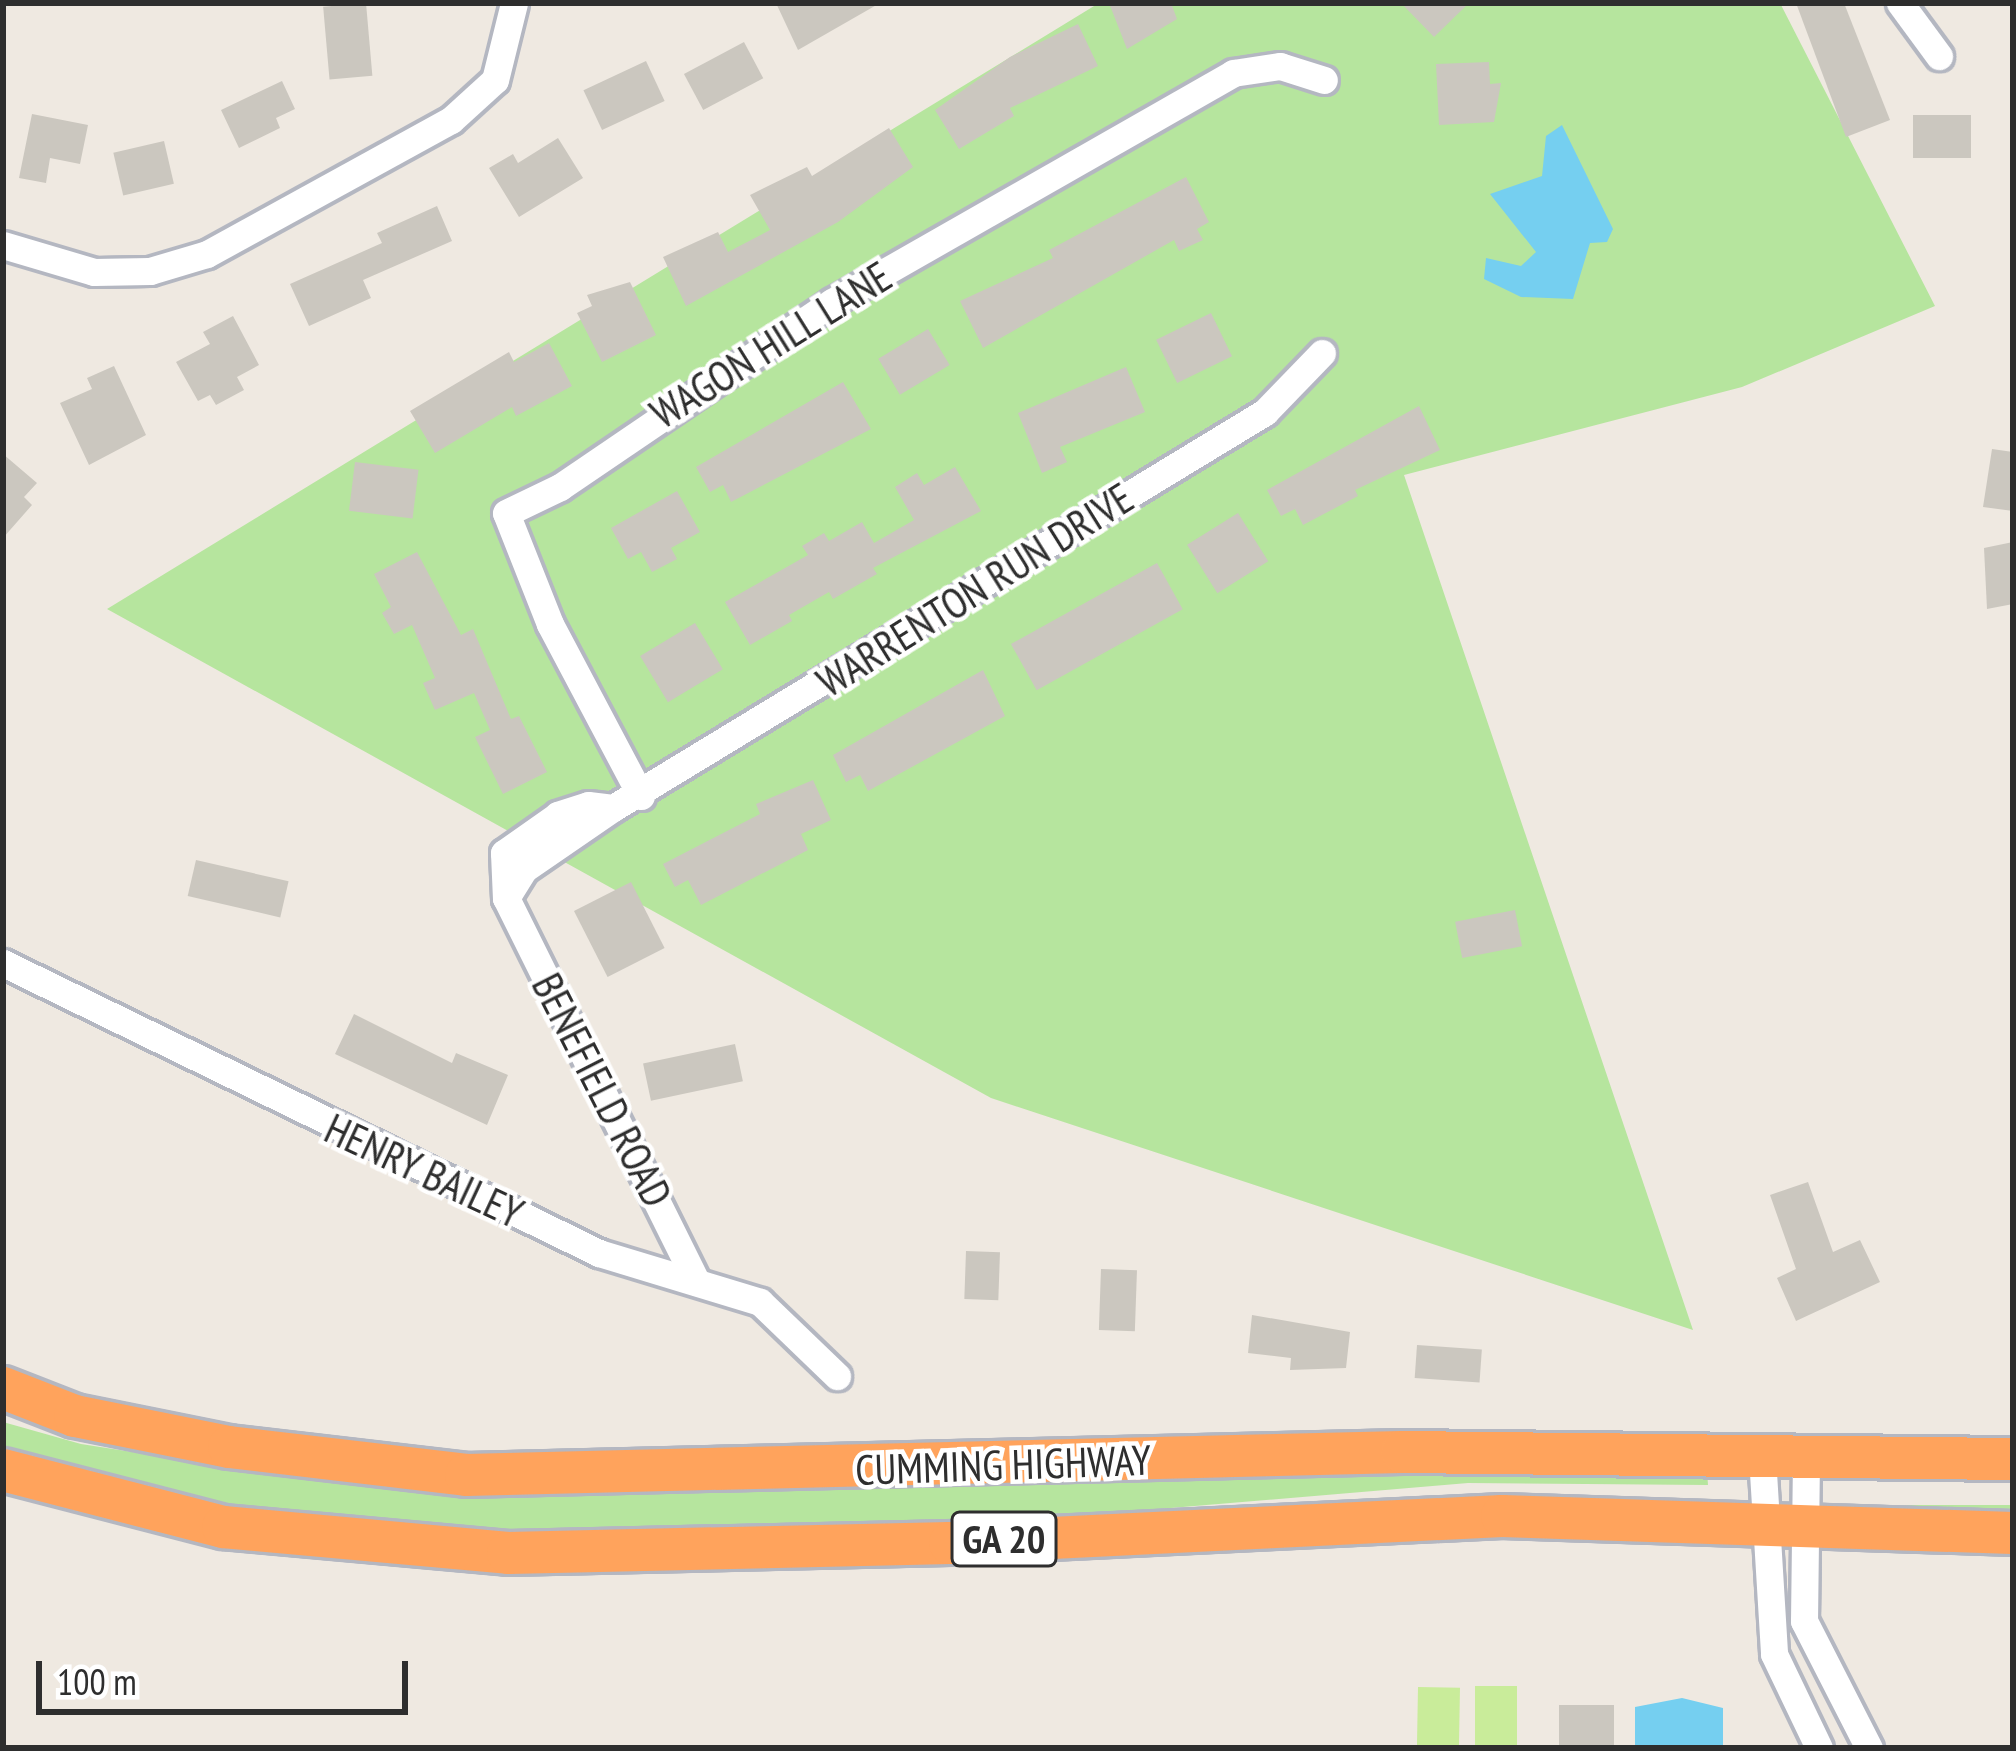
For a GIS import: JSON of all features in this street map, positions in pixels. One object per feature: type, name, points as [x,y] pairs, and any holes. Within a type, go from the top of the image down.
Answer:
[{"type":"highway","name":"CUMMING HIGHWAY","points":[[3,1388],[75,1416],[229,1447],[466,1475],[1402,1452],[2013,1459]]},
{"type":"highway","name":"CUMMING HIGHWAY","points":[[3,1470],[223,1526],[508,1553],[928,1544],[1502,1516],[2013,1533]]},
{"type":"street","points":[[3,245],[94,272],[150,271],[206,254],[451,120],[495,80],[514,3]]},
{"type":"street","points":[[1900,3],[1939,56]]},
{"type":"street","name":"WAGON HILL LANE","points":[[641,796],[550,624],[506,513],[560,487],[832,302],[1233,74],[1280,67],[1324,80]]},
{"type":"street","name":"WARRENTON RUN DRIVE","points":[[506,898],[524,869],[564,827],[641,796],[1265,412],[1322,353]]},
{"type":"street","name":"BENEFIELD ROAD","points":[[506,898],[698,1282]]},
{"type":"street","name":"HENRY BAILEY","points":[[3,963],[599,1253],[760,1302],[837,1376]]},
{"type":"street","points":[[1762,1456],[1784,1523],[1804,1621],[1869,1748]]},
{"type":"street","points":[[1806,1458],[1784,1523],[1766,1607],[1790,1696],[1819,1748]]},
{"type":"street","points":[[1790,1696],[1832,1677]]},
{"type":"green space","points":[[1099,3],[1780,3],[1935,306],[1742,387],[1404,475],[1693,1330],[991,1098],[107,609]]},
{"type":"green space","points":[[3,1422],[81,1444],[267,1473],[491,1490],[1707,1471],[1708,1485],[1468,1483],[958,1526],[491,1537],[186,1503],[3,1452]]},
{"type":"green space","points":[[1876,1505],[2013,1505],[2013,1522],[1874,1518]]},
{"type":"green space","points":[[1475,1686],[1517,1686],[1517,1748],[1475,1748]]},
{"type":"green space","points":[[1418,1687],[1460,1688],[1459,1748],[1417,1748]]},
{"type":"water","points":[[1562,125],[1613,229],[1607,242],[1590,243],[1573,299],[1521,297],[1484,279],[1486,258],[1521,266],[1536,252],[1490,194],[1542,176],[1546,136]]},
{"type":"water","points":[[1682,1698],[1723,1708],[1723,1748],[1635,1748],[1635,1707]]},
{"type":"building","points":[[366,3],[372,76],[330,79],[323,7]]},
{"type":"building","points":[[776,3],[880,3],[798,50]]},
{"type":"building","points":[[1109,3],[1171,3],[1177,19],[1127,49]]},
{"type":"building","points":[[1401,3],[1469,3],[1434,37]]},
{"type":"building","points":[[1796,3],[1844,3],[1890,120],[1846,137]]},
{"type":"building","points":[[1078,24],[1098,66],[1010,108],[1014,116],[959,149],[935,110],[1010,57]]},
{"type":"building","points":[[744,42],[763,78],[703,110],[684,74]]},
{"type":"building","points":[[646,61],[665,101],[602,130],[583,90]]},
{"type":"building","points":[[1489,62],[1490,84],[1501,83],[1494,122],[1439,125],[1436,64]]},
{"type":"building","points":[[282,81],[295,109],[276,118],[280,128],[239,148],[221,110]]},
{"type":"building","points":[[32,114],[88,125],[80,164],[50,158],[46,183],[19,178]]},
{"type":"building","points":[[1913,115],[1971,115],[1971,158],[1913,158]]},
{"type":"building","points":[[889,128],[913,167],[838,222],[686,306],[663,257],[718,232],[728,252],[770,230],[750,195],[807,167],[812,176]]},
{"type":"building","points":[[558,138],[583,178],[519,217],[489,168],[513,154],[518,163]]},
{"type":"building","points":[[164,141],[174,184],[123,196],[113,153]]},
{"type":"building","points":[[1186,177],[1209,222],[1197,229],[1203,240],[1179,251],[1174,240],[983,348],[960,301],[1053,258],[1049,250]]},
{"type":"building","points":[[437,206],[452,241],[363,280],[371,298],[309,326],[290,284],[382,243],[377,233]]},
{"type":"building","points":[[630,282],[656,335],[602,362],[577,313],[592,306],[587,295]]},
{"type":"building","points":[[1211,313],[1232,356],[1177,383],[1156,340]]},
{"type":"building","points":[[233,316],[259,365],[237,377],[244,390],[216,405],[210,395],[198,401],[176,362],[210,344],[203,332]]},
{"type":"building","points":[[928,329],[950,365],[900,395],[878,359]]},
{"type":"building","points":[[549,343],[572,386],[516,416],[512,407],[435,453],[410,411],[509,352],[514,362]]},
{"type":"building","points":[[114,366],[146,435],[89,465],[60,403],[92,389],[87,378]]},
{"type":"building","points":[[1126,367],[1145,412],[1060,447],[1067,462],[1042,473],[1018,413]]},
{"type":"building","points":[[843,382],[871,429],[731,502],[723,485],[710,492],[696,467]]},
{"type":"building","points":[[1419,406],[1440,450],[1355,490],[1358,496],[1303,525],[1295,509],[1281,516],[1267,490]]},
{"type":"building","points":[[1992,449],[2013,452],[2013,511],[1983,507]]},
{"type":"building","points":[[3,454],[37,483],[24,497],[32,505],[3,538]]},
{"type":"building","points":[[355,462],[419,470],[413,518],[349,511]]},
{"type":"building","points":[[955,467],[981,511],[873,568],[877,574],[833,599],[829,592],[789,615],[792,621],[750,645],[725,602],[808,555],[802,546],[824,533],[829,541],[862,522],[874,543],[914,520],[895,487],[917,473],[924,485]]},
{"type":"building","points":[[677,491],[700,532],[671,548],[677,559],[652,572],[641,552],[628,559],[611,528]]},
{"type":"building","points":[[1238,513],[1268,561],[1217,593],[1187,545]]},
{"type":"building","points":[[2013,542],[2013,604],[1987,609],[1984,548]]},
{"type":"building","points":[[417,552],[461,635],[473,629],[511,719],[519,716],[547,772],[503,794],[475,737],[490,730],[474,693],[435,710],[423,683],[435,678],[412,625],[394,634],[382,613],[391,607],[374,574]]},
{"type":"building","points":[[1157,563],[1183,609],[1037,690],[1011,644]]},
{"type":"building","points":[[695,623],[723,669],[668,702],[640,656]]},
{"type":"building","points":[[983,670],[1005,716],[868,791],[860,775],[846,782],[833,755]]},
{"type":"building","points":[[813,780],[831,820],[801,834],[808,850],[701,905],[688,880],[675,887],[663,864],[760,814],[756,804]]},
{"type":"building","points":[[196,860],[289,881],[280,917],[188,896]]},
{"type":"building","points":[[631,882],[665,948],[608,977],[574,911]]},
{"type":"building","points":[[1515,910],[1522,946],[1462,958],[1455,922]]},
{"type":"building","points":[[354,1014],[452,1063],[456,1053],[508,1075],[487,1125],[335,1054]]},
{"type":"building","points":[[735,1044],[743,1081],[651,1101],[643,1064]]},
{"type":"building","points":[[1808,1182],[1833,1252],[1860,1240],[1880,1282],[1796,1321],[1777,1278],[1796,1269],[1770,1195]]},
{"type":"building","points":[[966,1251],[1000,1252],[998,1300],[964,1299]]},
{"type":"building","points":[[1101,1269],[1137,1270],[1135,1331],[1099,1330]]},
{"type":"building","points":[[1252,1315],[1350,1332],[1346,1368],[1290,1370],[1291,1358],[1248,1353]]},
{"type":"building","points":[[1417,1345],[1482,1350],[1480,1382],[1415,1378]]},
{"type":"building","points":[[1559,1705],[1614,1705],[1614,1748],[1559,1748]]}]
